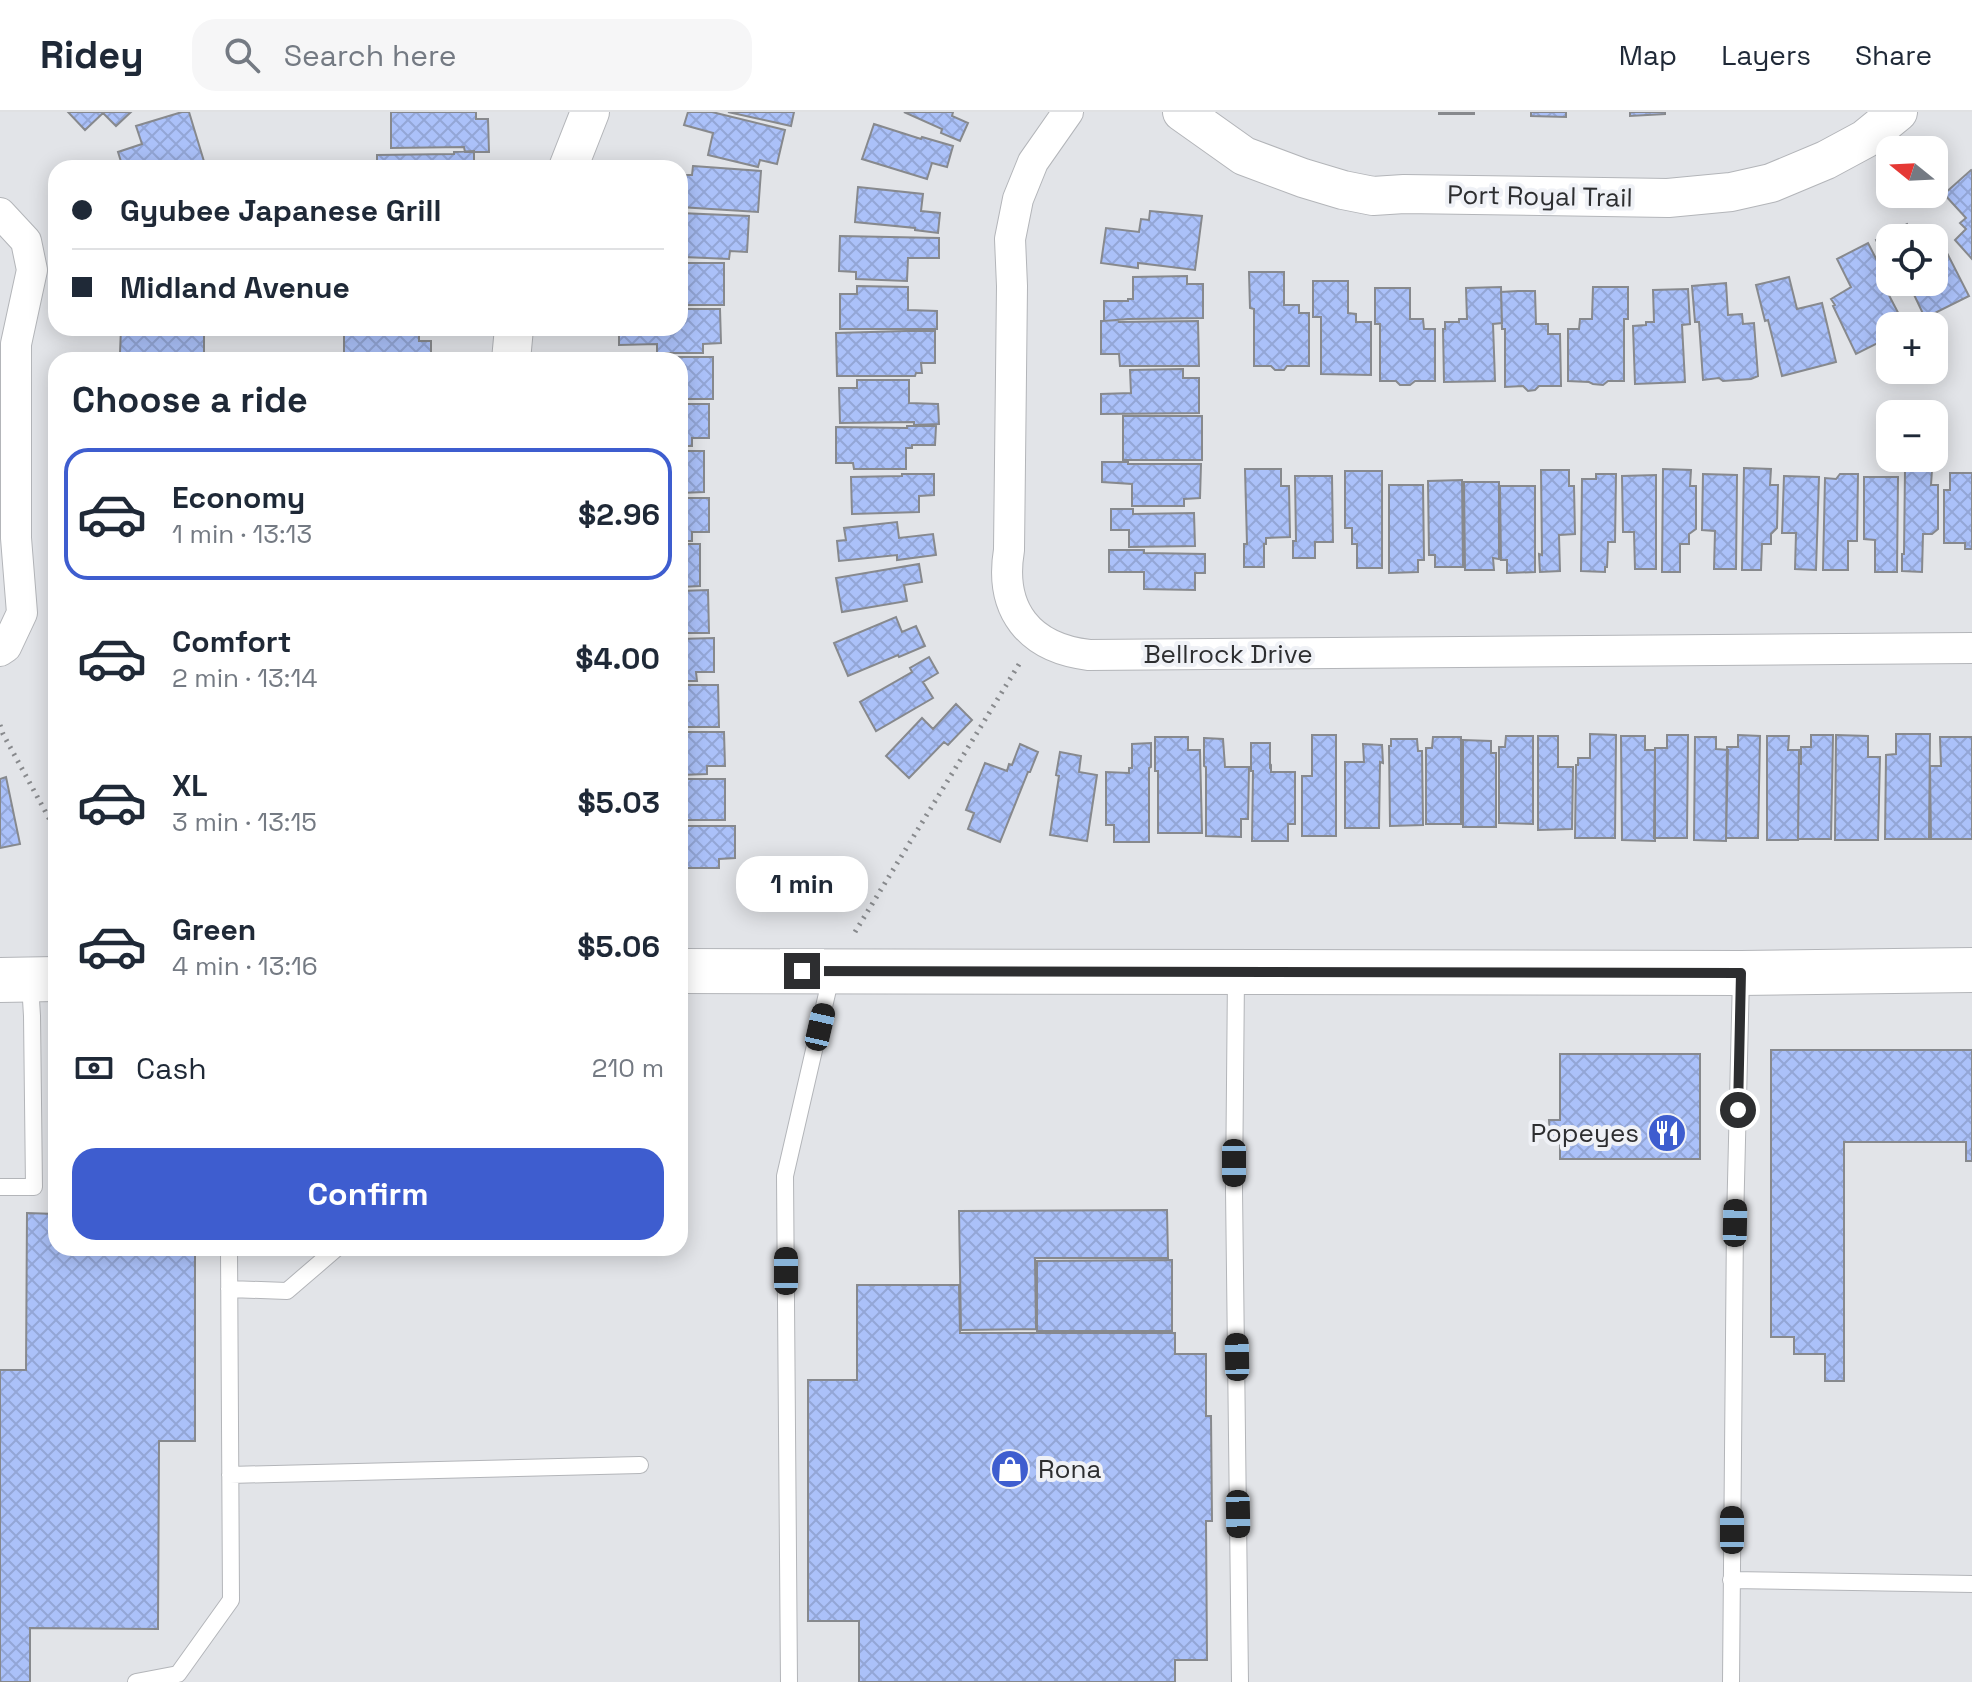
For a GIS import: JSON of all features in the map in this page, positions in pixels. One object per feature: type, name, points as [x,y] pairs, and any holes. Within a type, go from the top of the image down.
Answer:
[{"type":"main road","points":[[688,971],[1741,973],[1972,970]]},
{"type":"street","points":[[571,160],[590,112]]},
{"type":"street","name":"Bellrock Drive","points":[[1068,112],[1033,162],[1018,199],[1010,239],[1010,503],[1006,581],[1011,602],[1021,620],[1036,636],[1054,647],[1089,655],[1972,648]]},
{"type":"street","name":"Port Royal Trail","points":[[1182,112],[1244,156],[1303,178],[1373,196],[1668,198],[1731,192],[1771,183],[1826,160],[1865,139],[1898,112]]},
{"type":"street","points":[[0,213],[26,241],[32,270],[16,344],[16,538],[22,613],[6,647],[0,651]]},
{"type":"lane","points":[[789,1682],[785,1176],[832,971]]},
{"type":"lane","points":[[1236,971],[1234,1190],[1240,1682]]},
{"type":"lane","points":[[1731,1682],[1735,1223],[1741,973]]},
{"type":"lane","points":[[0,1187],[34,1187],[32,1016],[28,979]]},
{"type":"lane","points":[[136,1682],[178,1674],[231,1600],[229,1256]]},
{"type":"lane","points":[[229,1289],[287,1291],[328,1256]]},
{"type":"lane","points":[[230,1475],[640,1465]]},
{"type":"lane","points":[[1731,1580],[1972,1584]]},
{"type":"path","points":[[832,971],[1036,636]]},
{"type":"path","points":[[0,725],[48,816]]},
{"type":"building","points":[[68,112],[131,112],[116,126],[103,113],[85,130]]},
{"type":"building","points":[[189,112],[204,160],[120,160],[118,152],[142,144],[136,126]]},
{"type":"building","points":[[391,112],[476,112],[476,119],[488,119],[489,152],[465,152],[464,147],[391,148]]},
{"type":"building","points":[[688,112],[712,112],[785,130],[777,164],[760,160],[758,167],[708,155],[713,133],[684,125]]},
{"type":"building","points":[[728,112],[794,112],[791,126]]},
{"type":"building","points":[[904,112],[953,112],[952,116],[968,123],[960,141]]},
{"type":"building","points":[[1474,112],[1474,114],[1439,114]]},
{"type":"building","points":[[1531,112],[1566,112],[1566,117],[1531,116]]},
{"type":"building","points":[[1630,112],[1665,112],[1665,114],[1630,116]]},
{"type":"building","points":[[874,124],[953,146],[947,167],[932,163],[927,179],[862,159]]},
{"type":"building","points":[[474,151],[474,160],[377,160],[377,155]]},
{"type":"building","points":[[693,166],[761,171],[758,212],[688,208],[688,175],[692,175]]},
{"type":"building","points":[[1972,171],[1972,259],[1955,240],[1966,229],[1960,223],[1966,218],[1948,198],[1948,190]]},
{"type":"building","points":[[858,187],[923,194],[921,211],[940,213],[938,233],[855,222]]},
{"type":"building","points":[[1150,211],[1202,216],[1195,270],[1138,263],[1138,268],[1101,263],[1106,228],[1139,232],[1141,219],[1149,220]]},
{"type":"building","points":[[688,213],[749,216],[747,252],[730,251],[729,259],[688,257]]},
{"type":"building","points":[[840,236],[939,238],[939,258],[908,258],[907,281],[856,279],[856,272],[839,271]]},
{"type":"building","points":[[1868,243],[1876,259],[1876,296],[1889,296],[1898,312],[1876,312],[1876,344],[1856,354],[1831,299],[1851,287],[1837,259]]},
{"type":"building","points":[[1948,255],[1969,296],[1937,312],[1922,312],[1915,296],[1948,296]]},
{"type":"building","points":[[688,263],[724,263],[724,305],[688,305]]},
{"type":"building","points":[[1249,272],[1284,272],[1284,305],[1299,305],[1299,313],[1309,313],[1309,366],[1287,366],[1284,370],[1275,370],[1271,366],[1254,366],[1254,309],[1250,308]]},
{"type":"building","points":[[1187,276],[1187,284],[1203,284],[1203,318],[1104,321],[1104,301],[1133,299],[1133,277]]},
{"type":"building","points":[[1789,277],[1797,309],[1822,303],[1836,362],[1782,376],[1756,285]]},
{"type":"building","points":[[1313,281],[1348,281],[1348,313],[1356,314],[1356,322],[1371,322],[1371,375],[1321,374],[1321,317],[1313,317]]},
{"type":"building","points":[[1726,283],[1728,315],[1742,314],[1743,324],[1754,323],[1758,376],[1751,379],[1703,380],[1699,322],[1695,322],[1692,286]]},
{"type":"building","points":[[857,286],[908,287],[908,310],[937,311],[937,329],[840,329],[840,294],[857,294]]},
{"type":"building","points":[[1501,287],[1502,323],[1493,324],[1495,381],[1444,382],[1445,322],[1467,319],[1466,288]]},
{"type":"building","points":[[1593,287],[1628,287],[1628,319],[1624,319],[1624,381],[1608,381],[1603,385],[1568,381],[1568,329],[1579,329],[1580,319],[1592,319]]},
{"type":"building","points":[[1375,288],[1410,288],[1410,319],[1423,319],[1424,329],[1435,329],[1435,381],[1400,385],[1396,381],[1380,381],[1380,324],[1375,324]]},
{"type":"building","points":[[1688,289],[1690,324],[1682,325],[1685,382],[1635,384],[1633,326],[1654,322],[1653,290]]},
{"type":"building","points":[[1535,291],[1536,324],[1548,324],[1548,334],[1560,334],[1561,386],[1539,386],[1528,391],[1523,386],[1505,387],[1505,329],[1502,329],[1501,292]]},
{"type":"building","points":[[688,309],[720,309],[721,343],[703,344],[703,353],[657,352],[657,344],[619,345],[619,336],[688,336]]},
{"type":"building","points":[[1101,321],[1198,321],[1199,366],[1120,366],[1119,354],[1101,354]]},
{"type":"building","points":[[935,331],[935,363],[921,363],[922,373],[915,376],[837,376],[836,333]]},
{"type":"building","points":[[121,336],[204,336],[204,352],[120,352]]},
{"type":"building","points":[[344,336],[419,336],[419,341],[431,341],[431,352],[344,352]]},
{"type":"building","points":[[688,357],[713,357],[713,399],[688,399]]},
{"type":"building","points":[[1183,369],[1183,378],[1199,378],[1199,413],[1101,414],[1101,394],[1131,393],[1130,370]]},
{"type":"building","points":[[857,380],[909,380],[909,403],[938,404],[939,424],[840,423],[839,388],[857,388]]},
{"type":"building","points":[[688,404],[709,404],[709,438],[692,438],[692,446],[688,446]]},
{"type":"building","points":[[1123,416],[1202,416],[1202,460],[1123,460]]},
{"type":"building","points":[[936,426],[935,445],[906,448],[906,469],[854,469],[853,463],[836,463],[836,427]]},
{"type":"building","points":[[688,451],[704,451],[704,492],[688,493]]},
{"type":"building","points":[[1102,462],[1201,464],[1200,498],[1184,499],[1184,506],[1132,506],[1132,484],[1102,482]]},
{"type":"building","points":[[1744,468],[1771,469],[1770,485],[1778,485],[1777,528],[1771,534],[1771,544],[1762,544],[1761,570],[1742,570]]},
{"type":"building","points":[[1245,469],[1281,469],[1281,486],[1289,486],[1290,537],[1266,538],[1264,567],[1244,567],[1244,544],[1247,544]]},
{"type":"building","points":[[1663,469],[1691,470],[1690,486],[1696,486],[1696,529],[1689,534],[1689,544],[1680,544],[1680,572],[1662,572]]},
{"type":"building","points":[[1541,470],[1569,470],[1569,486],[1574,486],[1575,534],[1559,535],[1560,571],[1540,572]]},
{"type":"building","points":[[1345,471],[1382,471],[1382,568],[1357,568],[1357,544],[1352,544],[1352,528],[1345,528]]},
{"type":"building","points":[[1905,472],[1932,472],[1931,485],[1938,485],[1938,529],[1932,534],[1923,534],[1922,572],[1902,571]]},
{"type":"building","points":[[1950,473],[1972,473],[1972,549],[1965,549],[1965,543],[1944,543],[1944,490],[1950,490]]},
{"type":"building","points":[[934,474],[934,495],[919,496],[919,512],[852,514],[851,477]]},
{"type":"building","points":[[1596,474],[1616,474],[1615,542],[1608,542],[1605,572],[1581,571],[1582,479],[1596,479]]},
{"type":"building","points":[[1703,474],[1737,475],[1736,569],[1714,569],[1715,531],[1702,530]]},
{"type":"building","points":[[1840,474],[1858,474],[1857,541],[1848,541],[1848,570],[1823,570],[1825,478],[1836,479]]},
{"type":"building","points":[[1656,475],[1656,569],[1635,569],[1634,532],[1623,532],[1622,476]]},
{"type":"building","points":[[1295,476],[1332,476],[1333,542],[1315,542],[1315,558],[1293,558],[1293,541],[1296,541]]},
{"type":"building","points":[[1784,476],[1819,477],[1816,570],[1795,569],[1796,533],[1782,533]]},
{"type":"building","points":[[1864,477],[1898,477],[1897,572],[1875,572],[1875,540],[1864,539]]},
{"type":"building","points":[[1462,480],[1463,567],[1435,567],[1435,555],[1429,555],[1428,481]]},
{"type":"building","points":[[1464,482],[1499,482],[1499,559],[1493,558],[1494,570],[1465,570]]},
{"type":"building","points":[[1389,485],[1423,485],[1424,560],[1418,560],[1418,572],[1389,573]]},
{"type":"building","points":[[1500,486],[1535,486],[1535,572],[1507,573],[1507,560],[1501,560]]},
{"type":"building","points":[[688,498],[709,498],[709,532],[692,532],[692,541],[688,541]]},
{"type":"building","points":[[1111,509],[1133,509],[1133,514],[1194,513],[1195,546],[1129,547],[1129,530],[1111,530]]},
{"type":"building","points":[[897,522],[899,538],[933,534],[936,555],[897,560],[897,555],[839,561],[837,541],[846,540],[844,528]]},
{"type":"building","points":[[688,544],[700,544],[700,586],[688,587]]},
{"type":"building","points":[[1109,550],[1205,554],[1205,573],[1195,573],[1195,590],[1144,589],[1144,572],[1109,572]]},
{"type":"building","points":[[919,564],[922,582],[904,585],[907,601],[842,612],[836,578]]},
{"type":"building","points":[[708,590],[709,633],[688,633],[688,591]]},
{"type":"building","points":[[896,617],[902,632],[916,626],[925,646],[848,676],[834,643]]},
{"type":"building","points":[[714,638],[714,672],[696,672],[697,681],[688,681],[688,639]]},
{"type":"building","points":[[929,657],[938,673],[923,682],[933,698],[876,731],[860,702],[912,672],[910,668]]},
{"type":"building","points":[[688,685],[718,685],[719,727],[688,727]]},
{"type":"building","points":[[956,704],[972,720],[948,745],[944,742],[909,778],[886,756],[922,718],[933,729]]},
{"type":"building","points":[[688,732],[724,732],[725,766],[707,766],[707,774],[688,775]]},
{"type":"building","points":[[1590,734],[1616,735],[1615,838],[1575,838],[1576,765],[1578,758],[1590,758]]},
{"type":"building","points":[[1896,734],[1930,734],[1929,839],[1885,839],[1886,755],[1896,754]]},
{"type":"building","points":[[1312,735],[1336,735],[1336,836],[1302,836],[1302,776],[1312,776]]},
{"type":"building","points":[[1667,735],[1688,735],[1687,838],[1654,838],[1655,748],[1667,748]]},
{"type":"building","points":[[1738,735],[1760,736],[1758,838],[1726,838],[1727,747],[1738,747]]},
{"type":"building","points":[[1811,735],[1833,735],[1831,839],[1798,839],[1801,747],[1811,747]]},
{"type":"building","points":[[1836,735],[1868,736],[1868,757],[1880,757],[1878,840],[1835,840]]},
{"type":"building","points":[[1506,736],[1533,736],[1533,824],[1499,823],[1499,747],[1505,747]]},
{"type":"building","points":[[1538,736],[1558,736],[1558,767],[1573,767],[1572,829],[1538,830]]},
{"type":"building","points":[[1621,736],[1645,736],[1645,750],[1655,750],[1655,841],[1622,840]]},
{"type":"building","points":[[1767,736],[1789,736],[1788,750],[1799,750],[1798,840],[1767,840]]},
{"type":"building","points":[[1155,737],[1188,737],[1188,750],[1200,750],[1202,833],[1158,833]]},
{"type":"building","points":[[1433,737],[1461,737],[1461,824],[1426,824],[1426,748],[1432,748]]},
{"type":"building","points":[[1695,737],[1716,737],[1716,749],[1728,750],[1726,841],[1694,840]]},
{"type":"building","points":[[1940,737],[1972,737],[1972,839],[1931,839],[1930,766],[1941,766]]},
{"type":"building","points":[[1204,738],[1223,739],[1225,767],[1249,767],[1248,819],[1241,819],[1241,837],[1206,836]]},
{"type":"building","points":[[1391,739],[1417,739],[1418,751],[1422,751],[1423,825],[1390,826]]},
{"type":"building","points":[[1463,740],[1491,741],[1491,753],[1496,753],[1496,827],[1463,827]]},
{"type":"building","points":[[1151,743],[1149,842],[1114,842],[1114,825],[1106,825],[1106,772],[1129,773],[1129,768],[1132,768],[1132,744]]},
{"type":"building","points":[[1251,743],[1270,743],[1271,772],[1295,772],[1295,824],[1288,824],[1288,841],[1252,841]]},
{"type":"building","points":[[1020,744],[1038,752],[1000,842],[968,829],[974,813],[966,810],[985,763],[1007,771]]},
{"type":"building","points":[[1363,744],[1382,745],[1379,828],[1345,828],[1345,762],[1364,762]]},
{"type":"building","points":[[1060,752],[1081,756],[1079,772],[1097,775],[1087,841],[1050,835]]},
{"type":"building","points":[[6,777],[20,844],[0,848],[0,779]]},
{"type":"building","points":[[688,779],[725,779],[725,820],[688,820]]},
{"type":"building","points":[[688,826],[735,826],[735,858],[719,859],[719,868],[688,868]]},
{"type":"building","points":[[1771,1050],[1972,1050],[1972,1161],[1966,1161],[1966,1142],[1844,1142],[1844,1381],[1825,1381],[1825,1354],[1794,1354],[1794,1337],[1771,1337]]},
{"type":"building","points":[[1560,1054],[1700,1054],[1700,1159],[1560,1159],[1560,1138],[1550,1138],[1549,1120],[1560,1120]]},
{"type":"building","points":[[1167,1210],[1168,1258],[1035,1258],[1036,1329],[961,1330],[959,1211]]},
{"type":"building","points":[[27,1213],[48,1214],[48,1256],[195,1256],[195,1441],[159,1441],[158,1629],[30,1628],[30,1682],[0,1682],[0,1370],[26,1370]]},
{"type":"building","points":[[1172,1260],[1172,1331],[1037,1331],[1037,1261]]},
{"type":"building","name":"Rona","points":[[857,1285],[959,1285],[960,1333],[1175,1333],[1175,1354],[1206,1354],[1206,1416],[1211,1416],[1212,1521],[1206,1521],[1207,1660],[1175,1660],[1175,1682],[859,1682],[859,1621],[808,1621],[808,1380],[857,1380]]},
{"type":"place","name":"Popeyes","points":[[1667,1133]]},
{"type":"place","name":"Rona","points":[[1010,1469]]},
{"type":"route","points":[[802,971],[1741,973],[1738,1110]]}]
